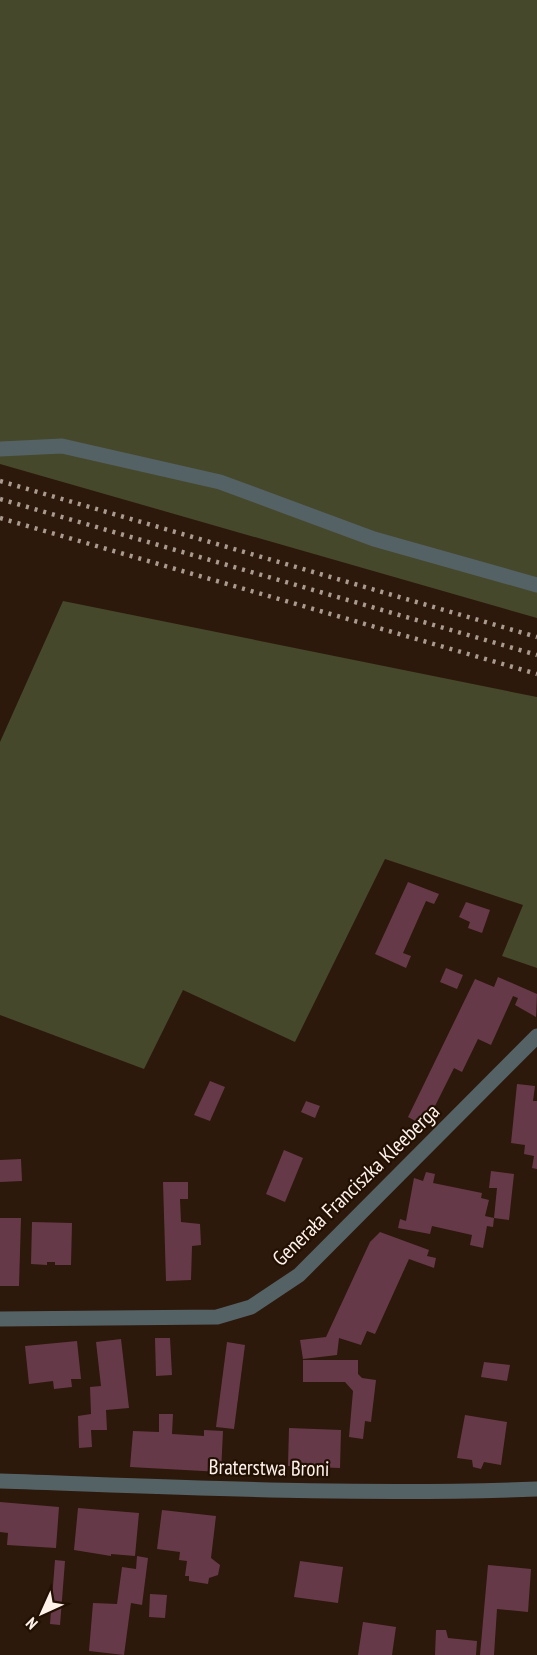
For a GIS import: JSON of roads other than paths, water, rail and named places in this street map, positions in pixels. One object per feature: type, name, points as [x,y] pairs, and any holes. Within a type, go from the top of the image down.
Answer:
[{"type":"street","points":[[0,449],[62,446],[220,482],[374,539],[537,585]]},
{"type":"street","name":"Generała Franciszka Kleeberga","points":[[0,1319],[217,1317],[252,1307],[299,1275],[537,1036]]},
{"type":"street","name":"Braterstwa Broni","points":[[0,1481],[252,1490],[461,1492],[537,1489]]},
{"type":"railway","points":[[0,481],[537,637]]},
{"type":"railway","points":[[0,499],[537,655]]},
{"type":"railway","points":[[0,518],[537,674]]}]
